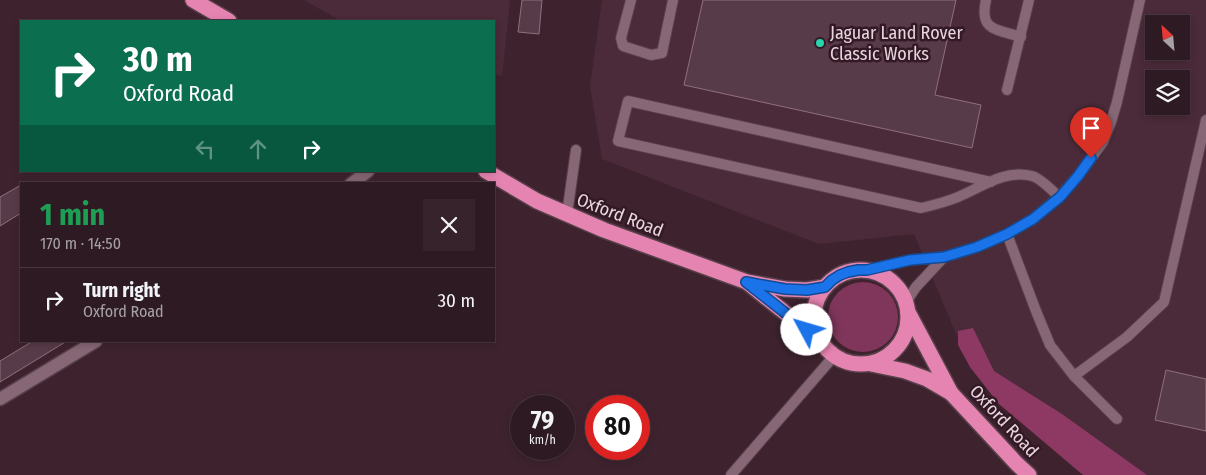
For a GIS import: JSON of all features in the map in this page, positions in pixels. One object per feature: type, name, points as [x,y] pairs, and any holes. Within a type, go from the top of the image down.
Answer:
[{"type":"highway","points":[[192,0],[227,20]]},
{"type":"highway","name":"Oxford Road","points":[[488,172],[537,201],[604,230],[746,282],[785,289],[807,290],[825,287]]},
{"type":"highway","points":[[858,270],[867,270],[887,277],[898,288],[907,307],[909,322],[907,332],[900,345],[889,356],[871,364],[852,364],[834,356],[819,340],[814,322],[816,304],[825,287],[840,275],[858,270]]},
{"type":"highway","name":"Oxford Road","points":[[746,282],[819,340]]},
{"type":"highway","name":"Oxford Road","points":[[907,307],[951,393],[1029,475]]},
{"type":"highway","name":"Oxford Road","points":[[871,364],[905,370],[927,379],[951,393]]},
{"type":"street","points":[[354,182],[367,172]]},
{"type":"street","points":[[0,400],[94,342]]},
{"type":"lane","points":[[631,0],[621,38],[623,46],[651,55],[662,52],[672,0]]},
{"type":"lane","points":[[986,0],[984,15],[986,22],[992,28],[1021,37]]},
{"type":"lane","points":[[1007,90],[1030,0]]},
{"type":"lane","points":[[867,270],[910,260],[944,257],[977,247],[1007,234],[1033,219],[1060,197],[1078,176],[1106,136],[1117,102],[1140,0]]},
{"type":"lane","points":[[991,182],[628,101],[618,141],[921,208],[947,202],[991,182],[1001,177],[1022,175],[1034,176],[1060,197]]},
{"type":"lane","points":[[1074,376],[1128,337],[1164,302],[1206,120]]},
{"type":"lane","points":[[567,214],[576,150]]},
{"type":"lane","points":[[1007,234],[1050,345],[1074,376],[1117,419]]},
{"type":"lane","points":[[907,307],[916,287],[944,257]]},
{"type":"lane","points":[[731,475],[834,356]]},
{"type":"shaded area","points":[[304,0],[510,0],[502,76],[495,74],[495,20],[339,20]]},
{"type":"shaded area","points":[[602,0],[1206,0],[1206,475],[1083,475],[999,404],[970,367],[914,234],[819,244],[602,159],[590,86]]},
{"type":"shaded area","points":[[863,282],[876,285],[888,292],[895,304],[898,317],[895,330],[888,342],[876,349],[863,352],[850,349],[838,342],[831,330],[828,317],[831,304],[838,292],[850,285]]},
{"type":"shaded area","points":[[973,328],[994,371],[1062,414],[1147,475],[1083,475],[999,404],[970,367],[958,345],[958,331]]},
{"type":"building","points":[[522,0],[542,0],[539,34],[518,32]]},
{"type":"building","name":"Jaguar Land Rover Classic Works","points":[[703,0],[956,0],[935,95],[981,105],[972,148],[684,85]]},
{"type":"building","points":[[20,186],[20,214],[0,226],[0,197]]},
{"type":"building","points":[[31,342],[65,342],[0,382],[0,361]]},
{"type":"building","points":[[1166,370],[1206,379],[1206,431],[1155,420]]},
{"type":"place","name":"Jaguar Land Rover Classic Works","points":[[820,43]]},
{"type":"route","points":[[807,330],[746,282],[785,289],[807,290],[825,287],[832,280],[848,272],[867,270],[910,260],[944,257],[977,247],[1007,234],[1033,219],[1060,197],[1091,158]]}]
